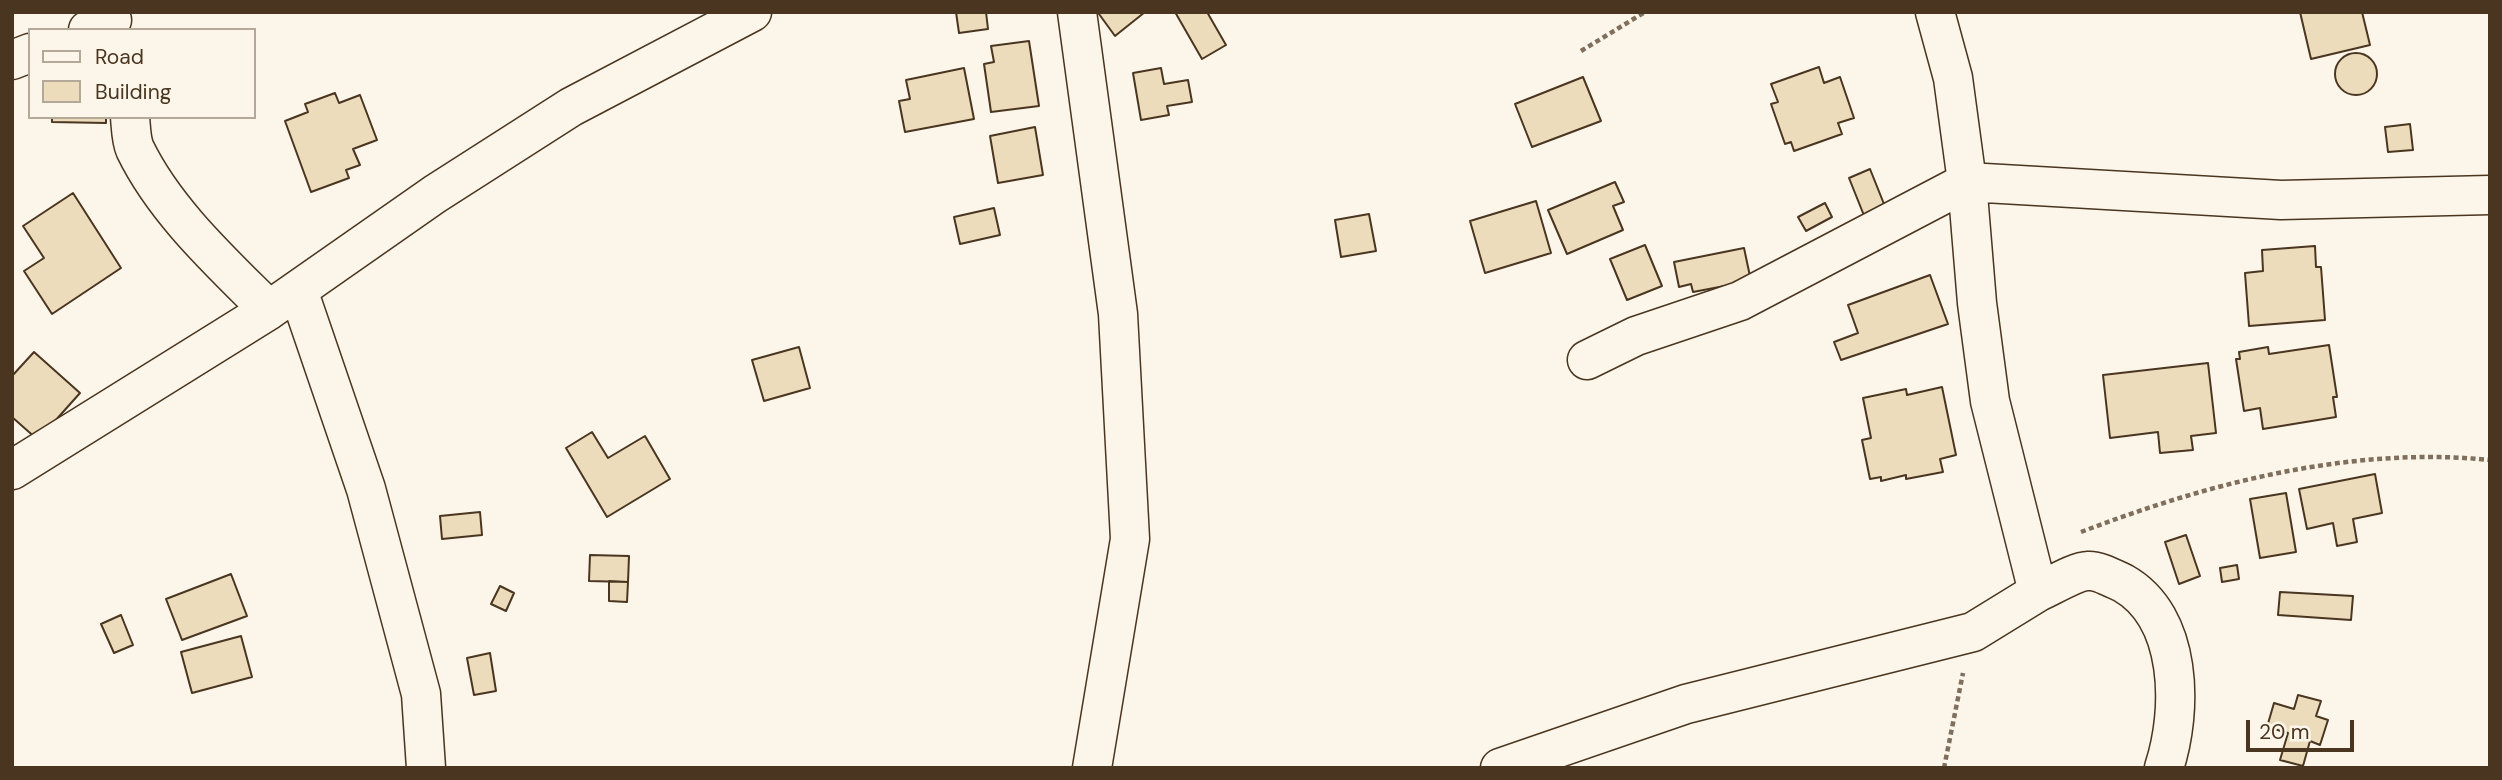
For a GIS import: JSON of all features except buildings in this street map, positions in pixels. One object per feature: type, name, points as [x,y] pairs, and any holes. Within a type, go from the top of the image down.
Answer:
[{"type":"street","points":[[12,470],[284,300],[435,194],[571,107],[752,12]]},
{"type":"street","points":[[1077,12],[1118,314],[1130,539],[1093,768]]},
{"type":"street","points":[[1935,12],[1953,78],[1990,401],[2030,551],[2038,592]]},
{"type":"street","points":[[130,119],[134,147],[172,205],[215,256],[284,300],[366,489],[421,694],[426,768]]},
{"type":"street","points":[[1587,360],[1636,336],[1740,301],[1967,183],[2281,200],[2490,195]]},
{"type":"street","points":[[1500,768],[1686,704],[1973,632],[2038,592],[2087,571],[2113,578],[2138,592],[2155,612],[2170,655],[2176,710],[2164,768]]},
{"type":"path","points":[[1581,51],[1645,12]]},
{"type":"path","points":[[2030,551],[2160,501],[2269,475],[2374,460],[2490,460]]},
{"type":"path","points":[[1944,768],[1973,632]]}]
